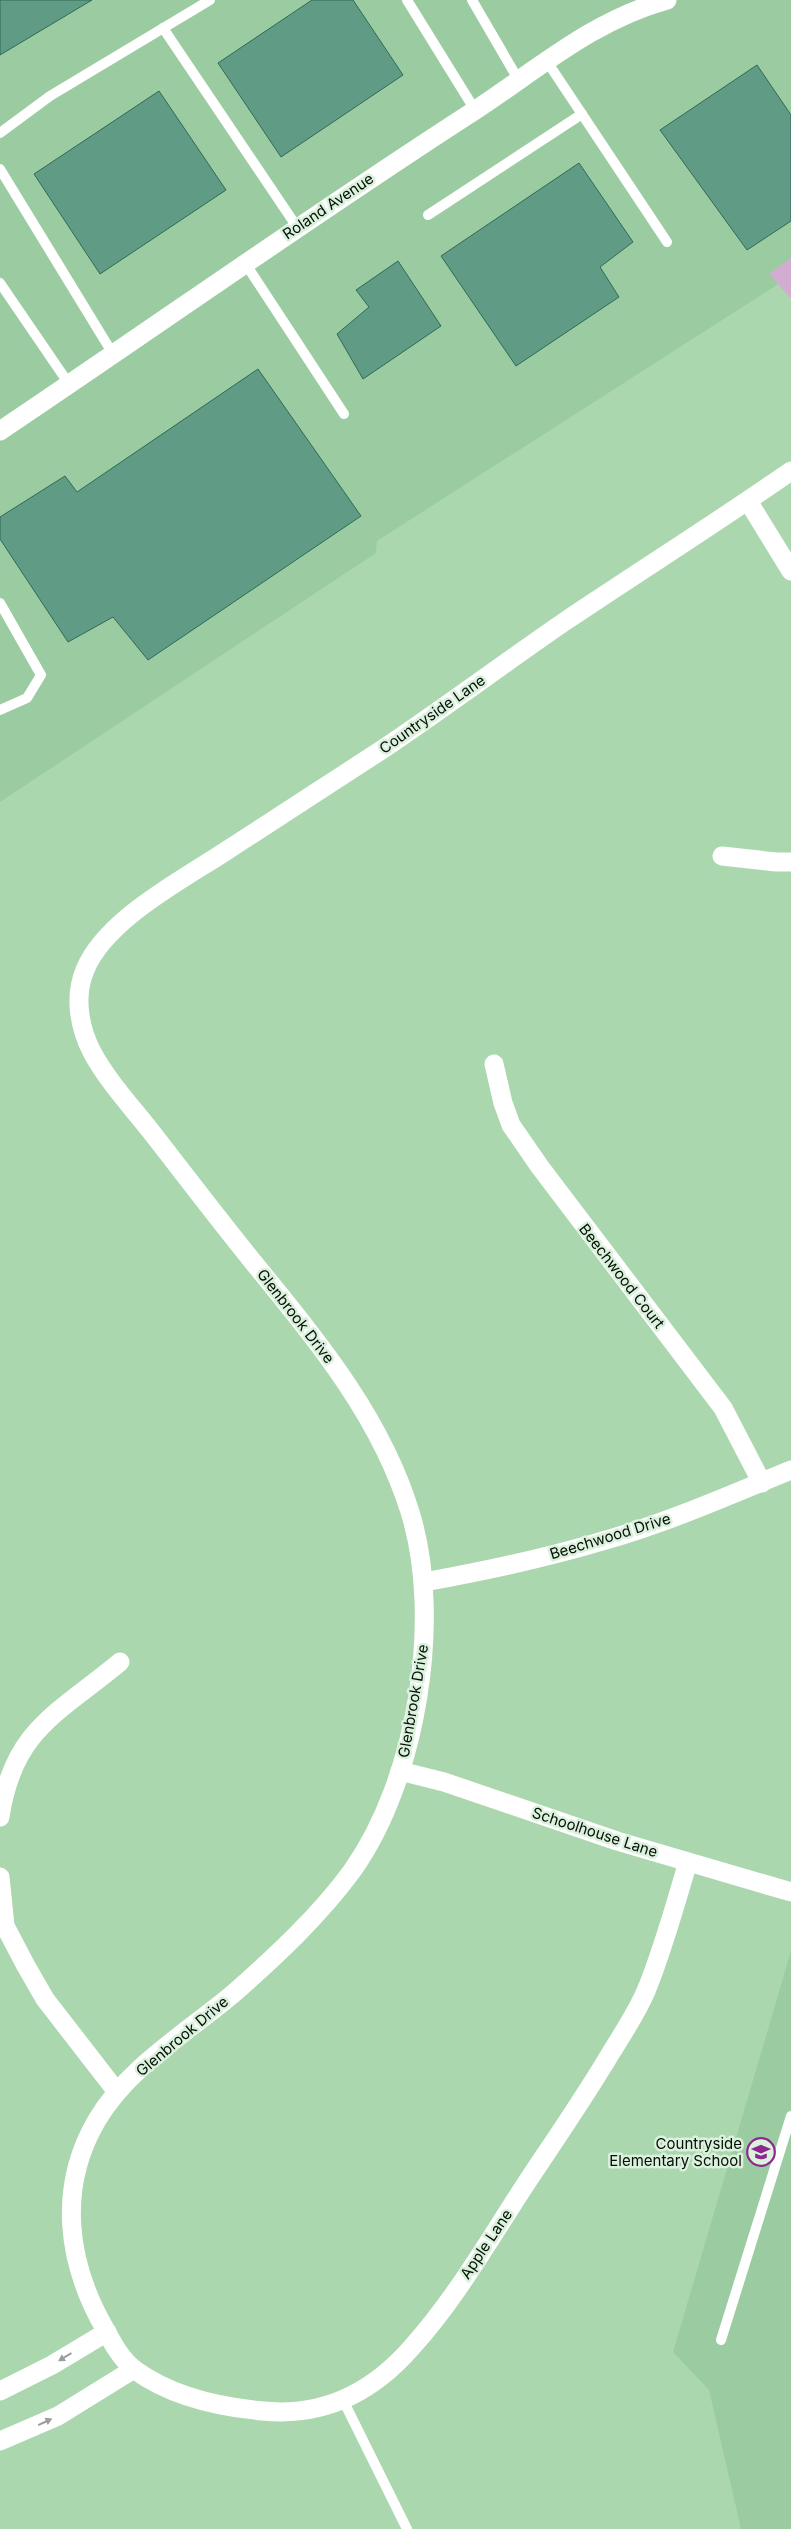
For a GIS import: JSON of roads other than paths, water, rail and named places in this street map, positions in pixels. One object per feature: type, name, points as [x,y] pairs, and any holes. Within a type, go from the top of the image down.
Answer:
[{"type":"street","name":"Roland Avenue","points":[[0,431],[244,263],[475,110],[546,60],[610,22],[667,0]]},
{"type":"street","name":"Countryside Lane","points":[[85,968],[103,940],[116,927],[171,886],[381,750],[550,632],[791,471]]},
{"type":"street","points":[[748,501],[791,570]]},
{"type":"street","points":[[722,856],[791,862]]},
{"type":"street","name":"Glenbrook Drive","points":[[85,968],[80,986],[79,1008],[83,1031],[94,1055],[129,1104],[293,1310],[365,1410],[403,1491],[419,1545],[424,1582],[425,1626],[420,1679],[400,1771],[393,1792],[368,1845],[353,1870],[315,1915],[250,1979],[140,2070],[117,2092],[101,2114],[82,2151],[74,2176],[70,2201],[71,2226],[80,2275],[106,2332],[120,2355],[134,2369]]},
{"type":"street","name":"Beechwood Court","points":[[494,1064],[503,1103],[511,1125],[540,1167],[723,1408],[762,1482]]},
{"type":"street","name":"Beechwood Drive","points":[[424,1582],[480,1572],[608,1540],[791,1470]]},
{"type":"street","points":[[0,1816],[7,1780],[16,1759],[43,1723],[120,1662]]},
{"type":"street","name":"Schoolhouse Lane","points":[[400,1771],[444,1782],[590,1832],[791,1892]]},
{"type":"street","name":"Apple Lane","points":[[134,2369],[165,2387],[217,2406],[277,2413],[306,2411],[353,2398],[407,2354],[440,2312],[586,2094],[645,1992],[688,1862]]},
{"type":"street","points":[[0,1877],[6,1926],[26,1966],[45,1999],[117,2092]]},
{"type":"street","points":[[0,2391],[52,2365],[106,2332]]},
{"type":"street","points":[[0,2441],[58,2416],[134,2369]]},
{"type":"lane","points":[[2,127],[210,0]]},
{"type":"lane","points":[[407,0],[475,110]]},
{"type":"lane","points":[[472,0],[518,79]]},
{"type":"lane","points":[[163,28],[297,227]]},
{"type":"lane","points":[[546,60],[668,242]]},
{"type":"lane","points":[[428,215],[582,114]]},
{"type":"lane","points":[[0,169],[113,354]]},
{"type":"lane","points":[[244,263],[344,414]]},
{"type":"lane","points":[[0,283],[69,384]]},
{"type":"lane","points":[[0,602],[41,674],[27,698],[0,710]]},
{"type":"lane","points":[[722,2340],[791,2116]]},
{"type":"lane","points":[[343,2400],[407,2529]]},
{"type":"place","name":"Countryside Elementary School","points":[[761,2152]]}]
